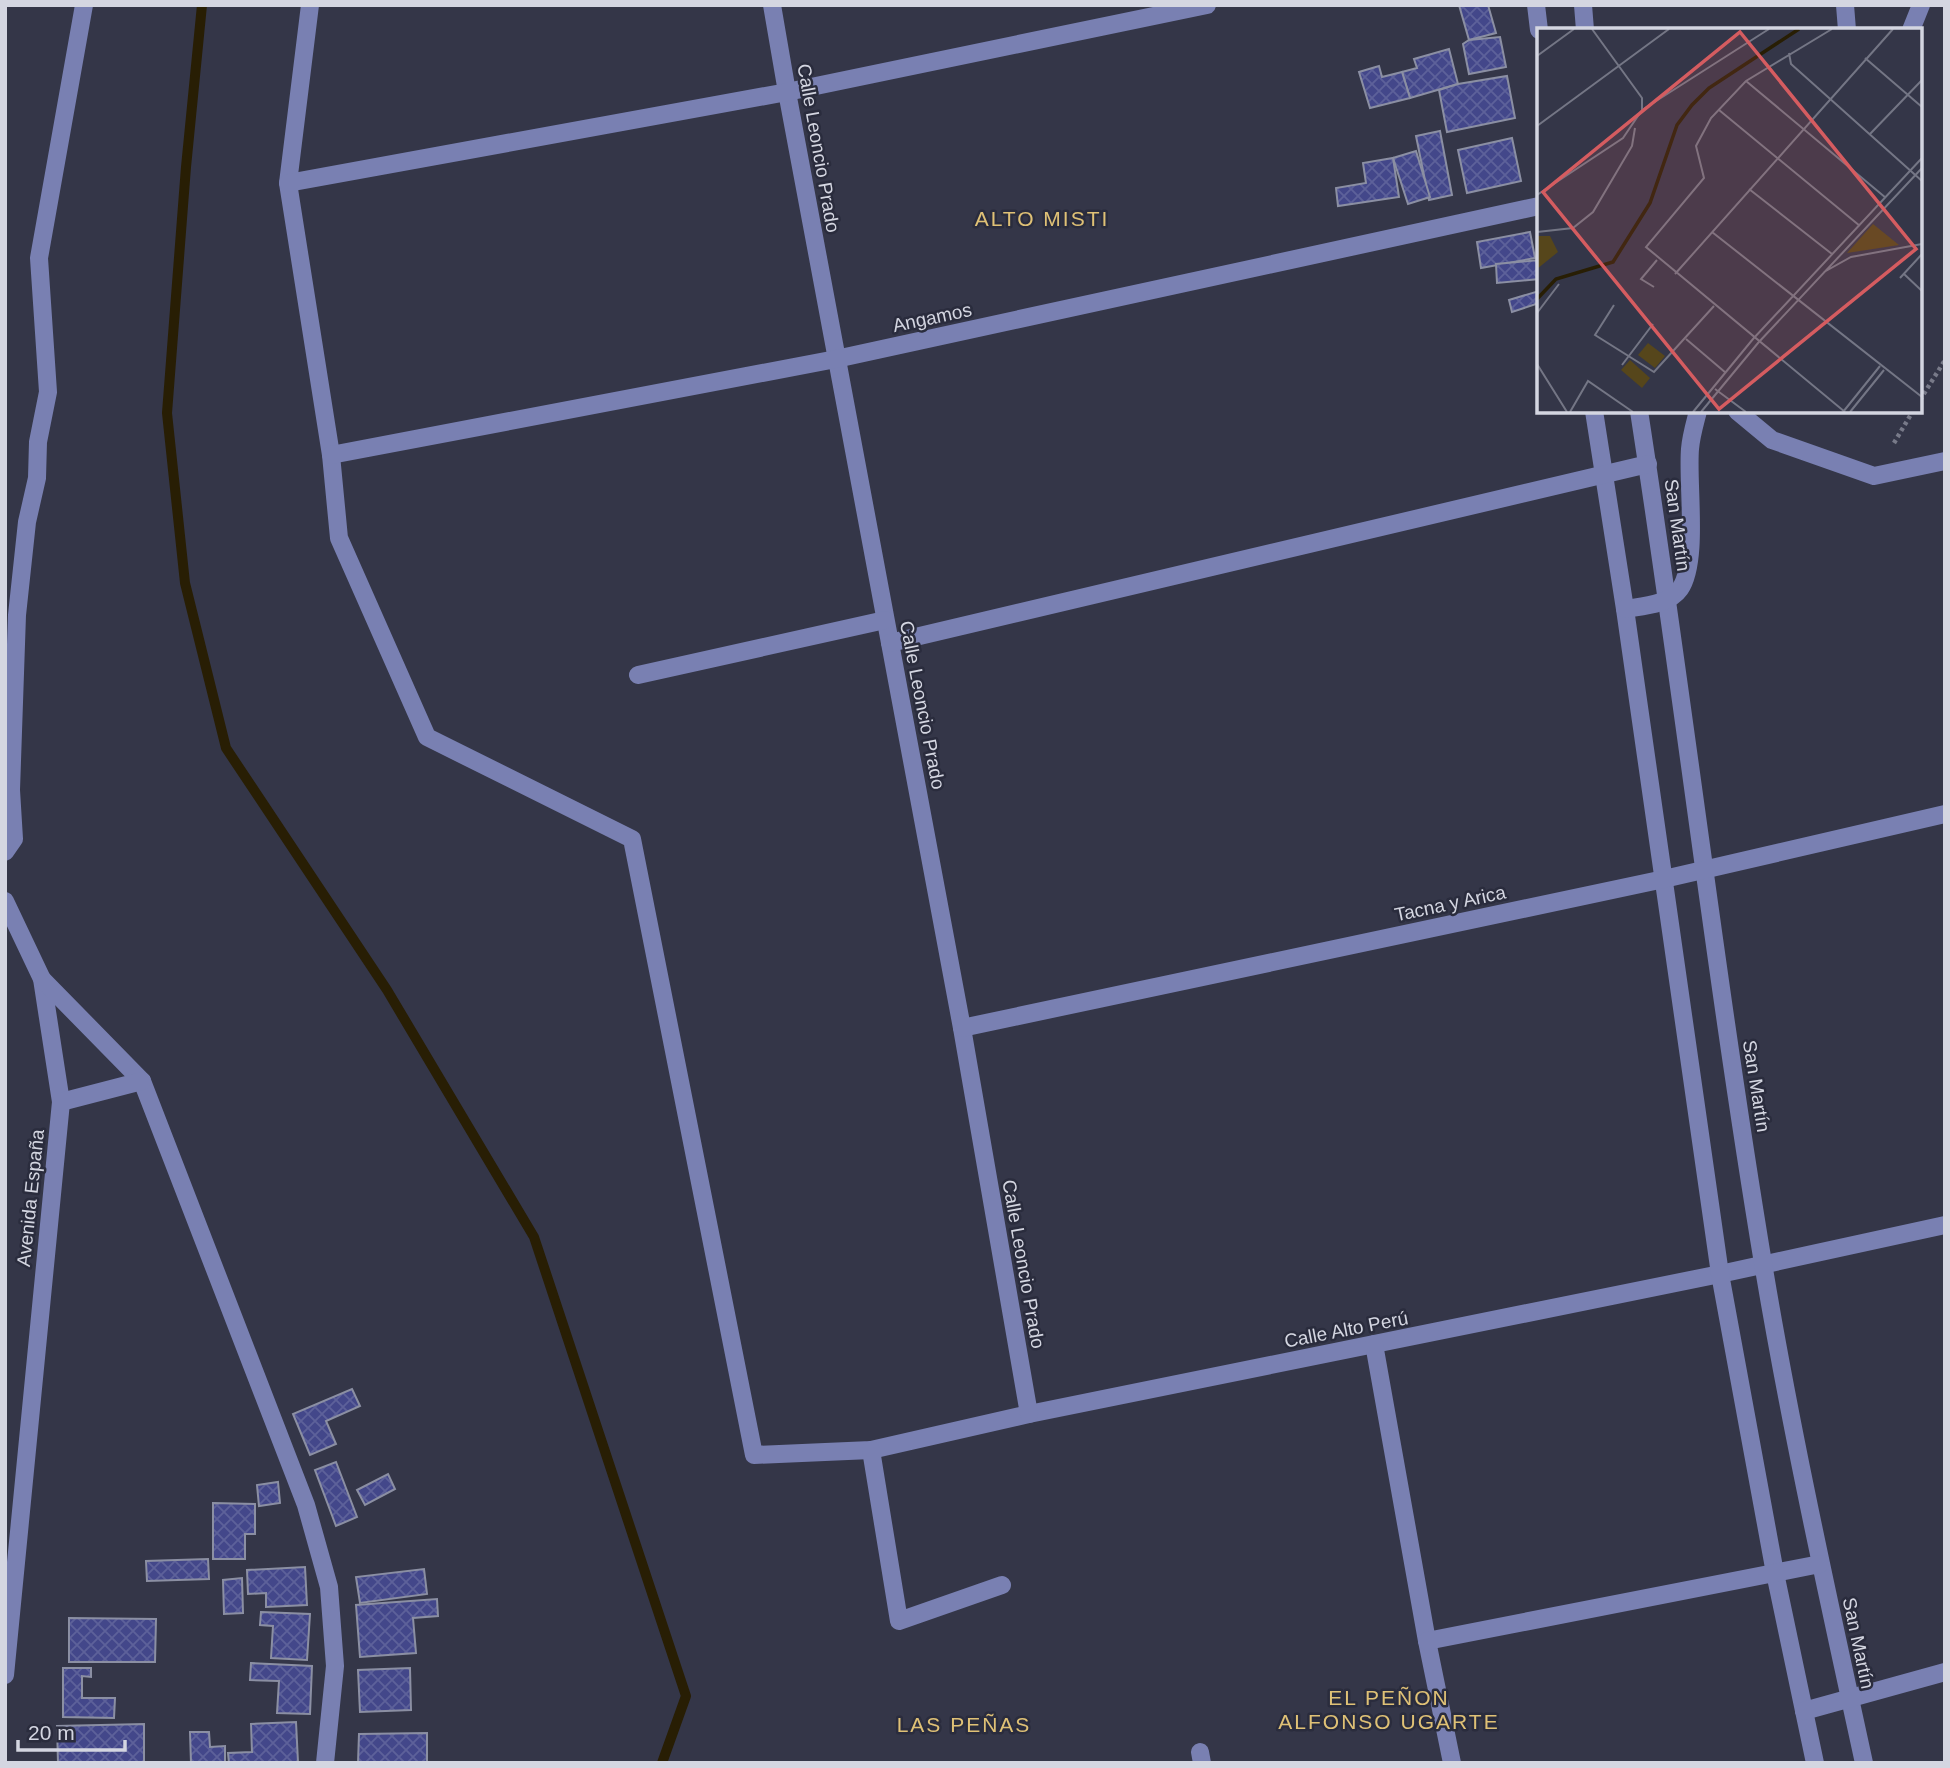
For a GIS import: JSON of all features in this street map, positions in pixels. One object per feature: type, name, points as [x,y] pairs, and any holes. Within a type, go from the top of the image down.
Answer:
[{"type":"street","points":[[5,852],[14,839],[11,790],[17,615],[27,522],[37,478],[38,442],[48,392],[40,258],[84,5]]},
{"type":"street","points":[[310,5],[288,183],[331,454]]},
{"type":"street","name":"Calle Leoncio Prado","points":[[772,5],[962,1028],[1029,1414]]},
{"type":"street","points":[[288,183],[787,92],[1207,5]]},
{"type":"street","points":[[1536,5],[1539,28]]},
{"type":"street","points":[[1583,5],[1586,28]]},
{"type":"street","points":[[1845,5],[1847,28]]},
{"type":"street","points":[[1912,28],[1921,5]]},
{"type":"street","name":"Angamos","points":[[331,454],[836,359],[1537,206]]},
{"type":"street","points":[[1594,413],[1720,1274],[1775,1573],[1815,1763]]},
{"type":"street","name":"San Martín","points":[[1639,413],[1703,871],[1763,1264],[1820,1564],[1864,1763]]},
{"type":"street","points":[[1625,609],[1667,600],[1680,590],[1686,573],[1690,545],[1690,447],[1698,413]]},
{"type":"street","points":[[1739,413],[1772,440],[1874,477],[1945,461]]},
{"type":"street","name":"Calle Alto Perú","points":[[331,454],[339,538],[427,737],[632,839],[754,1455],[871,1450],[1029,1414],[1720,1274],[1945,1225]]},
{"type":"street","points":[[890,643],[1648,464]]},
{"type":"street","points":[[638,675],[885,620]]},
{"type":"street","name":"Tacna y Arica","points":[[962,1028],[1703,871],[1945,814]]},
{"type":"street","name":"Avenida España","points":[[5,901],[42,979],[61,1102],[5,1675]]},
{"type":"street","points":[[42,979],[142,1082],[306,1505],[329,1587],[335,1666],[325,1763]]},
{"type":"street","points":[[61,1102],[142,1082]]},
{"type":"street","points":[[1374,1345],[1427,1641],[1452,1763]]},
{"type":"street","points":[[871,1450],[899,1621],[1002,1585]]},
{"type":"street","points":[[1427,1641],[1820,1564]]},
{"type":"street","points":[[1804,1711],[1945,1672]]},
{"type":"path","points":[[1922,397],[1945,360]]},
{"type":"building","points":[[1459,5],[1488,5],[1496,33],[1469,40]]},
{"type":"building","points":[[1500,37],[1506,67],[1469,74],[1463,44],[1469,40]]},
{"type":"building","points":[[1449,49],[1458,84],[1410,98],[1402,72],[1417,68],[1414,59]]},
{"type":"building","points":[[1379,66],[1382,77],[1402,72],[1410,98],[1370,108],[1359,72]]},
{"type":"building","points":[[1507,76],[1515,118],[1447,132],[1439,90]]},
{"type":"building","points":[[1440,131],[1452,195],[1429,200],[1416,136]]},
{"type":"building","points":[[1512,138],[1521,181],[1467,193],[1458,150]]},
{"type":"building","points":[[1416,151],[1430,197],[1408,204],[1393,158]]},
{"type":"building","points":[[1393,158],[1399,197],[1338,206],[1336,188],[1366,183],[1363,163]]},
{"type":"building","points":[[1530,232],[1535,258],[1481,268],[1477,242]]},
{"type":"building","points":[[1537,260],[1537,279],[1497,283],[1496,264]]},
{"type":"building","points":[[1537,292],[1537,304],[1512,312],[1509,300]]},
{"type":"building","points":[[352,1389],[360,1406],[326,1421],[336,1444],[310,1455],[293,1414]]},
{"type":"building","points":[[336,1462],[357,1517],[336,1526],[315,1470]]},
{"type":"building","points":[[388,1474],[395,1489],[365,1505],[357,1490]]},
{"type":"building","points":[[278,1482],[280,1503],[259,1506],[257,1485]]},
{"type":"building","points":[[213,1503],[255,1504],[255,1534],[245,1534],[245,1559],[213,1559]]},
{"type":"building","points":[[208,1559],[209,1579],[147,1581],[146,1561]]},
{"type":"building","points":[[305,1567],[307,1605],[266,1607],[266,1593],[248,1594],[247,1570]]},
{"type":"building","points":[[424,1569],[427,1594],[360,1603],[356,1577]]},
{"type":"building","points":[[242,1578],[243,1613],[224,1614],[223,1580]]},
{"type":"building","points":[[437,1599],[438,1616],[413,1618],[416,1653],[360,1657],[356,1605]]},
{"type":"building","points":[[261,1612],[310,1614],[307,1660],[271,1658],[273,1626],[260,1625]]},
{"type":"building","points":[[69,1618],[156,1619],[155,1662],[69,1662]]},
{"type":"building","points":[[251,1663],[312,1666],[310,1714],[277,1713],[279,1681],[250,1680]]},
{"type":"building","points":[[63,1668],[91,1668],[91,1677],[82,1676],[82,1698],[115,1698],[114,1718],[63,1717]]},
{"type":"building","points":[[410,1668],[411,1710],[360,1712],[358,1670]]},
{"type":"building","points":[[296,1722],[298,1762],[229,1763],[228,1753],[252,1752],[251,1724]]},
{"type":"building","points":[[144,1724],[144,1763],[58,1763],[57,1726]]},
{"type":"building","points":[[190,1732],[209,1732],[210,1747],[225,1746],[225,1763],[191,1763]]},
{"type":"building","points":[[427,1733],[427,1763],[358,1763],[359,1734]]},
{"type":"waterway","points":[[202,5],[167,413],[185,583],[226,748],[387,990],[534,1237],[686,1696],[662,1763]]},
{"type":"district","name":"ALTO MISTI","points":[[1042,219]]},
{"type":"district","name":"EL PEÑON ALFONSO UGARTE","points":[[1389,1710]]},
{"type":"district","name":"LAS PEÑAS","points":[[964,1725]]}]
